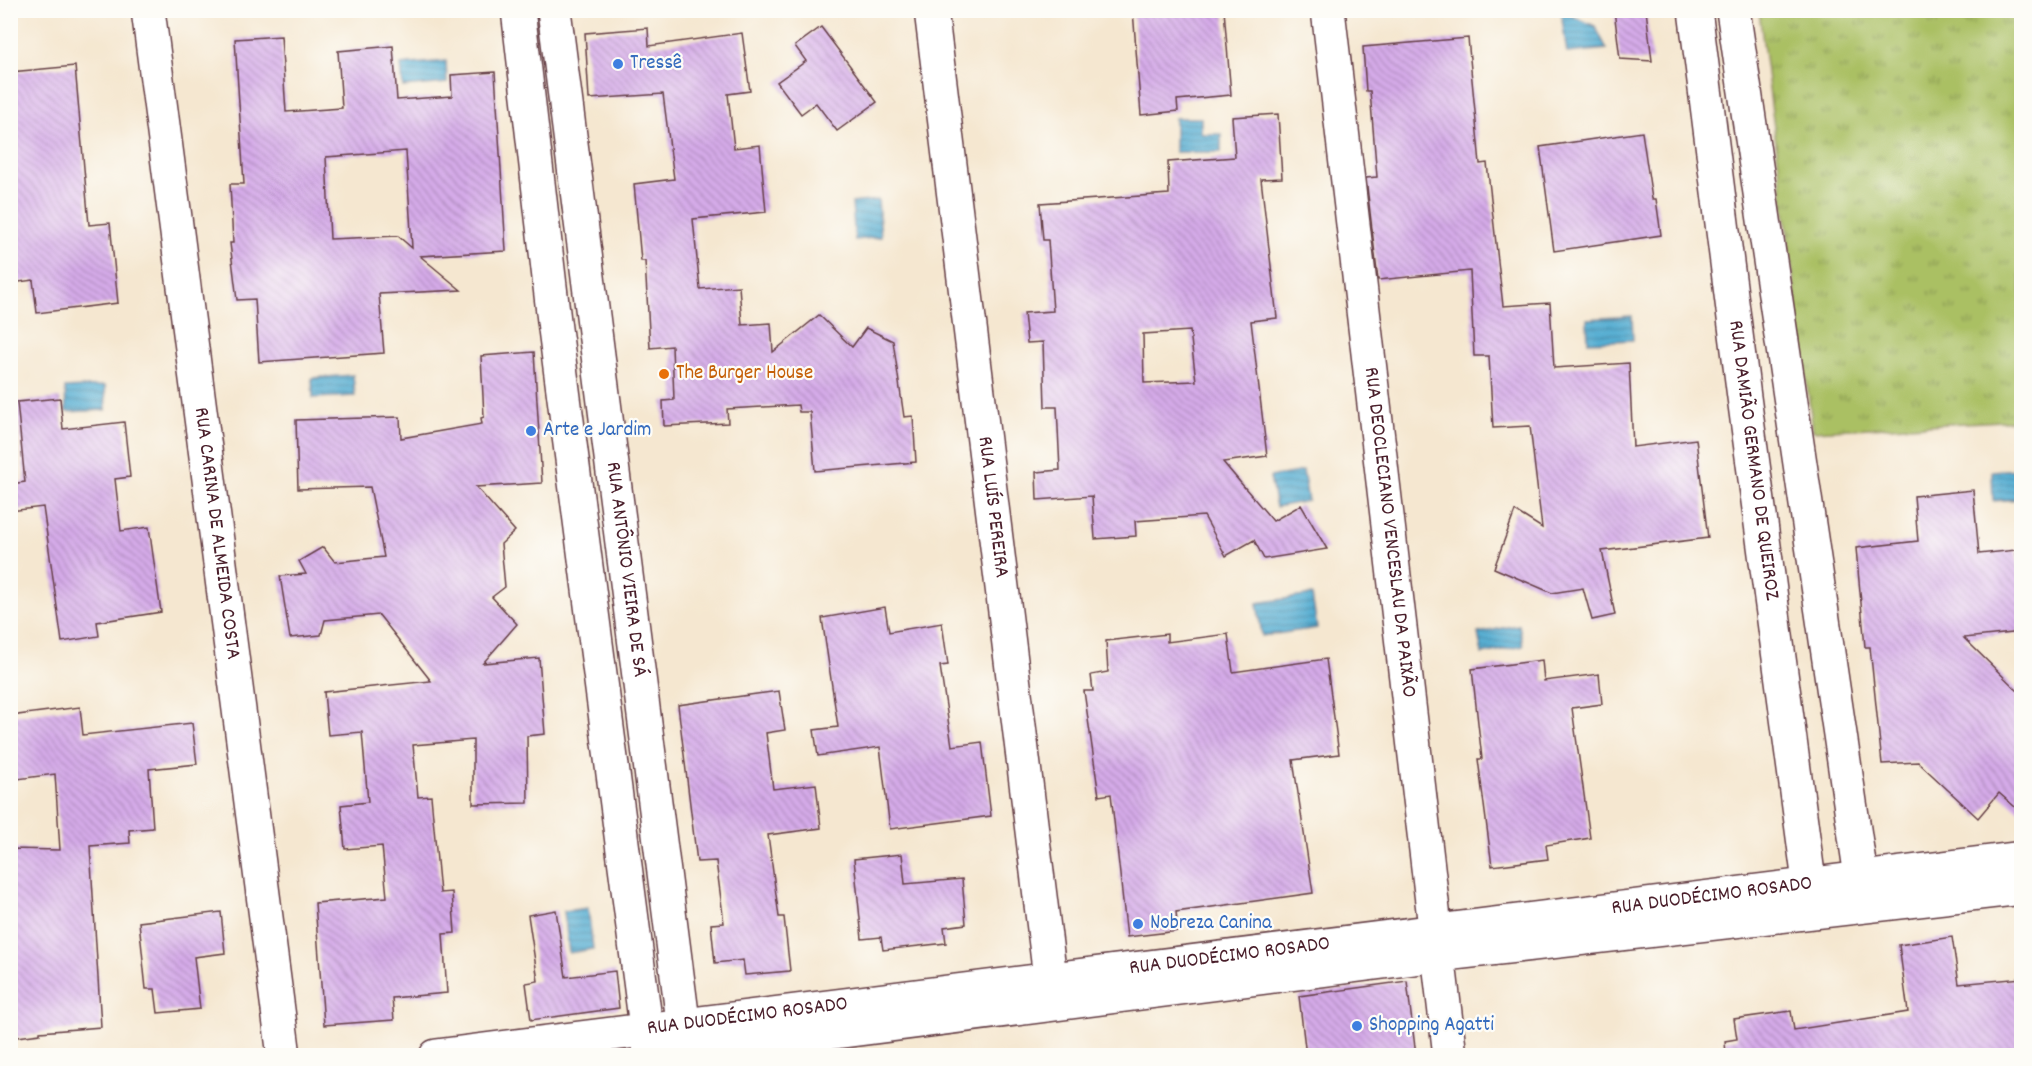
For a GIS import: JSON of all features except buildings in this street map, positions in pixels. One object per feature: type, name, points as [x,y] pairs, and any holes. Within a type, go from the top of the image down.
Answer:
[{"type":"street","name":"RUA CARINA DE ALMEIDA COSTA","points":[[148,10],[284,1056]]},
{"type":"street","name":"RUA ANTÔNIO VIEIRA DE SÁ","points":[[518,10],[554,321],[648,1049]]},
{"type":"street","name":"RUA ANTÔNIO VIEIRA DE SÁ","points":[[555,10],[686,1043]]},
{"type":"street","name":"RUA LUÍS PEREIRA","points":[[931,10],[1052,992]]},
{"type":"street","name":"RUA DEOCLECIANO VENCESLAU DA PAIXÃO","points":[[1328,10],[1450,1056]]},
{"type":"street","name":"RUA DAMIÃO GERMANO DE QUEIROZ","points":[[1695,10],[1744,397],[1812,897]]},
{"type":"street","points":[[1733,10],[1864,891]]},
{"type":"street","name":"RUA DUODÉCIMO ROSADO","points":[[436,1056],[648,1049],[1052,992],[1864,891],[2022,858]]},
{"type":"street","name":"RUA DUODÉCIMO ROSADO","points":[[1864,891],[2022,888]]},
{"type":"green space","points":[[1759,11],[2021,11],[2021,420],[1813,431]]},
{"type":"water","points":[[1561,11],[1595,26],[1607,49],[1567,53]]},
{"type":"water","points":[[446,61],[447,83],[403,87],[401,65]]},
{"type":"water","points":[[1175,118],[1201,118],[1201,134],[1221,134],[1221,152],[1175,152]]},
{"type":"water","points":[[878,200],[881,237],[855,240],[852,203]]},
{"type":"water","points":[[1632,316],[1633,340],[1588,342],[1587,319]]},
{"type":"water","points":[[353,375],[355,396],[313,398],[312,378]]},
{"type":"water","points":[[105,386],[106,410],[66,412],[65,388]]},
{"type":"water","points":[[2021,469],[2021,499],[1993,501],[1992,471]]},
{"type":"water","points":[[1303,471],[1308,501],[1276,507],[1270,477]]},
{"type":"water","points":[[1312,595],[1317,628],[1262,636],[1257,603]]},
{"type":"water","points":[[1519,625],[1523,646],[1482,654],[1478,633]]},
{"type":"water","points":[[588,908],[593,949],[569,953],[564,911]]},
{"type":"place","name":"Tressê","points":[[618,64]]},
{"type":"place","name":"The Burger House","points":[[664,374]]},
{"type":"place","name":"Arte e Jardim","points":[[531,431]]},
{"type":"place","name":"Nobreza Canina","points":[[1138,924]]},
{"type":"place","name":"Shopping Agatti","points":[[1357,1026]]}]
